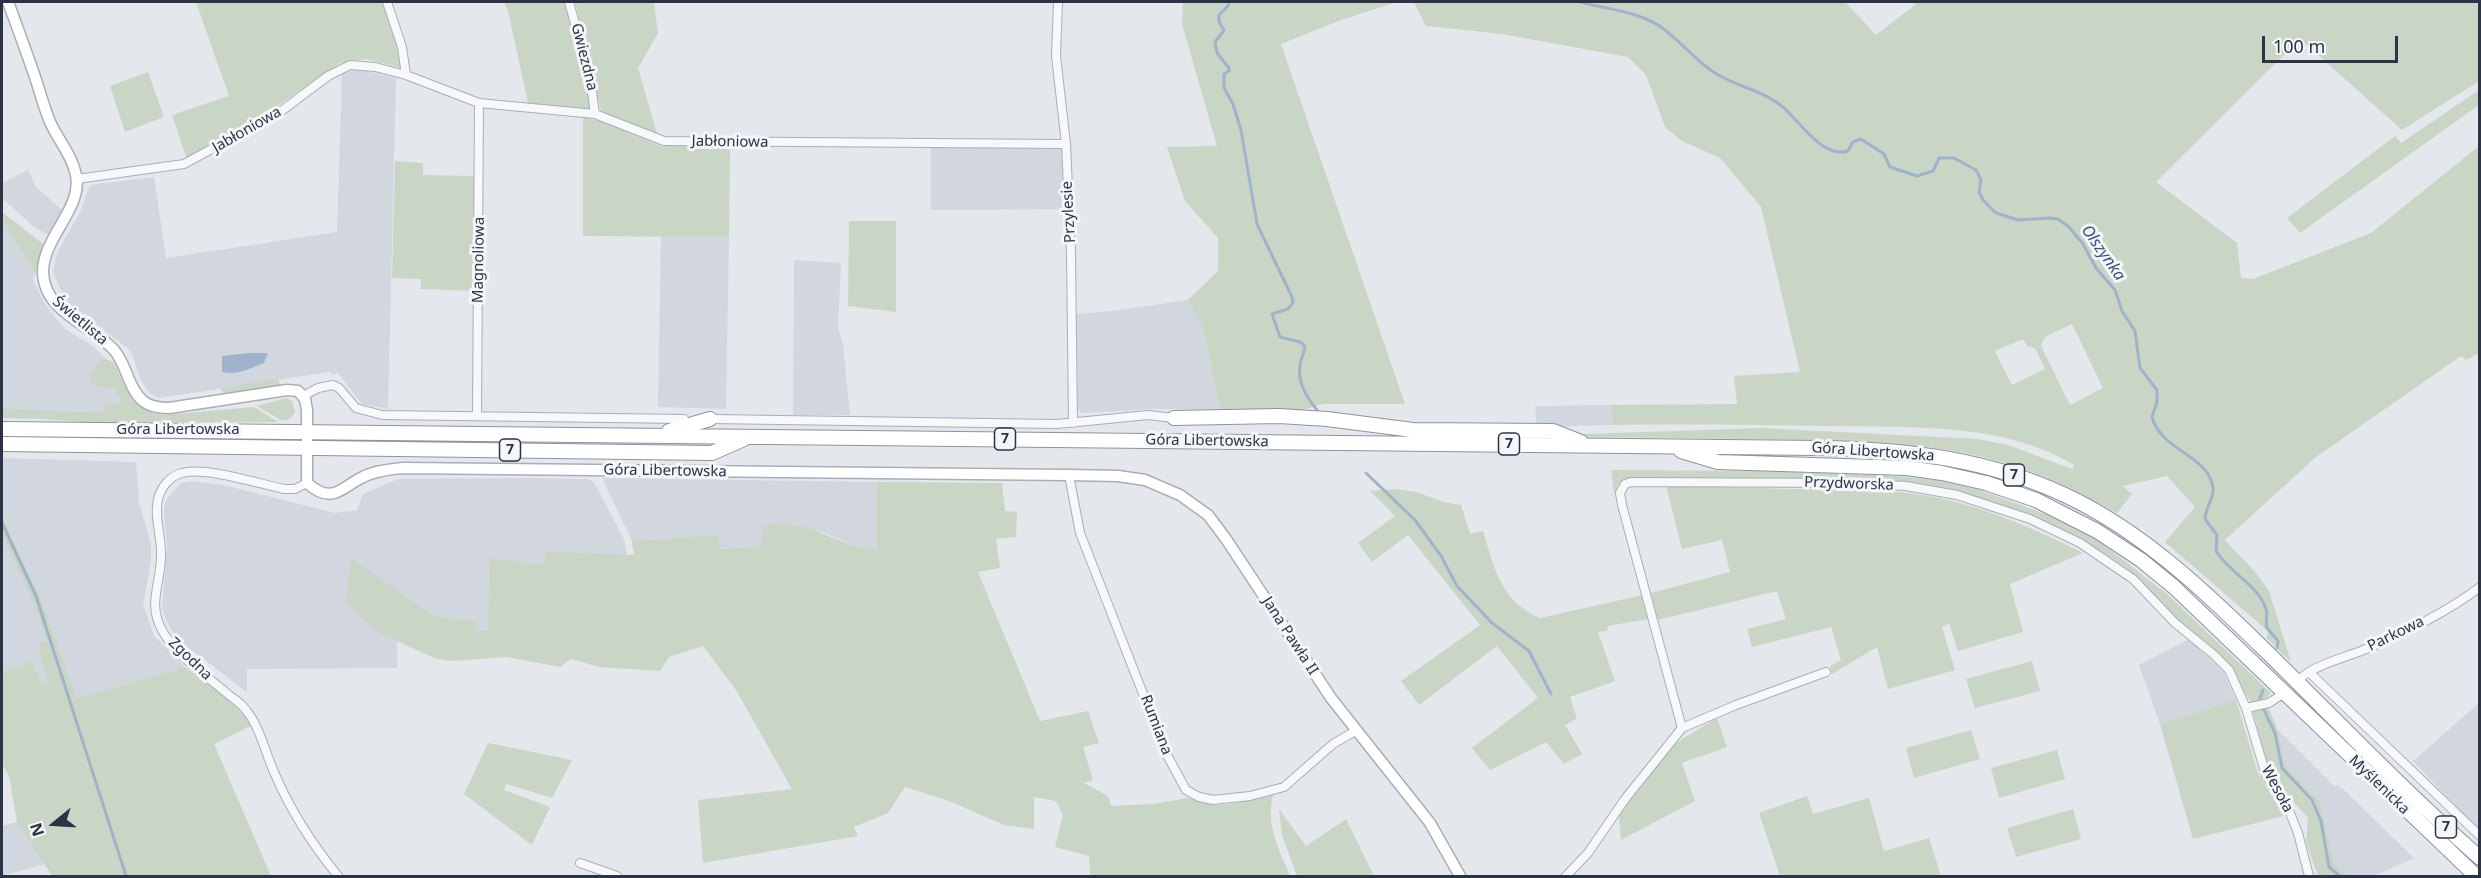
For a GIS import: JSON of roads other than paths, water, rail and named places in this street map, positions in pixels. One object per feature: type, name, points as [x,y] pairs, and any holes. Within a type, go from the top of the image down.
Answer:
[{"type":"highway","name":"7","points":[[1174,418],[1279,416],[1327,419],[1413,430],[1553,431],[1591,446]]},
{"type":"highway","points":[[655,435],[710,419]]},
{"type":"highway","name":"Góra Libertowska","points":[[2,429],[1843,448],[1901,452],[1963,461],[2024,478],[2091,508],[2146,543],[2192,581],[2296,681]]},
{"type":"highway","name":"Góra Libertowska","points":[[2,444],[712,453],[750,436]]},
{"type":"highway","points":[[2,455],[27,444]]},
{"type":"highway","name":"Góra Libertowska","points":[[1664,446],[1718,462],[1864,465],[1923,470],[1969,478],[2036,500],[2097,531],[2149,567],[2192,604],[2284,693]]},
{"type":"highway","name":"Myślenicka","points":[[2296,681],[2480,858]]},
{"type":"highway","name":"Myślenicka","points":[[2284,693],[2476,876]]},
{"type":"street","points":[[8,2],[50,122],[71,158],[77,178]]},
{"type":"street","points":[[387,2],[402,47],[406,75]]},
{"type":"street","name":"Gwiezdna","points":[[570,2],[590,77],[595,114]]},
{"type":"street","name":"Przylesie","points":[[1058,2],[1056,56],[1066,144],[1071,254],[1073,423]]},
{"type":"street","name":"Jabłoniowa","points":[[77,178],[184,164],[280,112],[328,76],[350,65],[375,67],[406,75],[479,103],[595,114],[664,141],[1066,144]]},
{"type":"street","name":"Magnoliowa","points":[[477,416],[479,103]]},
{"type":"street","name":"Świetlista","points":[[77,178],[75,198],[45,255],[43,272],[46,288],[49,296],[62,310],[113,348],[141,399],[148,405],[163,408],[287,390],[298,391],[303,396]]},
{"type":"street","points":[[307,483],[308,431],[303,396],[318,387],[329,385],[339,388],[356,408],[371,414],[421,417],[684,419]]},
{"type":"street","name":"Góra Libertowska","points":[[710,419],[1073,423],[1148,415],[1174,418]]},
{"type":"street","name":"Góra Libertowska","points":[[307,483],[319,493],[329,495],[369,474],[404,468],[1069,475]]},
{"type":"street","name":"Zgodna","points":[[307,483],[295,489],[284,489],[202,472],[181,473],[171,478],[163,487],[157,506],[156,518],[161,553],[154,608],[165,635],[190,662],[246,710],[296,817],[338,876]]},
{"type":"street","name":"Jana Pawła II","points":[[1069,475],[1118,476],[1145,480],[1180,495],[1208,515],[1305,661],[1430,823],[1460,876]]},
{"type":"street","name":"Rumiana","points":[[1069,475],[1080,533],[1167,755],[1186,790],[1199,797],[1213,800],[1250,796],[1284,787],[1333,744],[1357,730]]},
{"type":"street","name":"Przydworska","points":[[1682,728],[1622,505],[1621,489],[1624,484],[1631,482],[1850,483],[1906,486],[1957,495],[2030,519],[2080,543],[2133,579],[2175,623],[2222,662],[2233,678],[2246,708]]},
{"type":"street","name":"Parkowa","points":[[2296,681],[2333,659],[2360,651],[2458,604],[2480,587]]},
{"type":"street","points":[[1566,876],[1588,854],[1625,799],[1682,728],[1826,672]]},
{"type":"street","points":[[2309,672],[2480,836]]},
{"type":"street","points":[[2246,708],[2269,703],[2284,693]]},
{"type":"street","name":"Wesoła","points":[[2246,708],[2266,774],[2290,813],[2298,833],[2309,876]]},
{"type":"street","points":[[580,863],[617,876]]},
{"type":"water","points":[[268,353],[264,363],[238,372],[222,372],[222,356]]},
{"type":"waterway","points":[[1229,2],[1219,15],[1219,22],[1224,30],[1215,42],[1217,53],[1229,68],[1229,71],[1224,74],[1224,88],[1233,104],[1241,130],[1257,224],[1293,303],[1288,309],[1272,314],[1280,337],[1300,342],[1305,346],[1300,365],[1300,380],[1308,398],[1321,415]]},
{"type":"waterway","name":"Olszynka","points":[[1580,2],[1630,13],[1658,25],[1713,72],[1783,107],[1813,138],[1830,150],[1848,151],[1853,142],[1861,139],[1884,154],[1890,167],[1917,176],[1933,171],[1939,158],[1954,158],[1976,170],[1981,180],[1979,192],[1983,200],[1996,213],[2018,220],[2058,219],[2069,227],[2083,244],[2096,268],[2115,290],[2122,311],[2135,331],[2140,368],[2157,390],[2157,402],[2152,417],[2157,428],[2164,438],[2193,459],[2209,476],[2213,491],[2205,519],[2217,535],[2216,551],[2228,566],[2257,592],[2267,611],[2267,628],[2278,641],[2277,648]]},
{"type":"waterway","points":[[1366,473],[1415,520],[1441,556],[1457,586],[1492,623],[1529,651],[1551,694]]},
{"type":"waterway","points":[[2,523],[36,596],[126,876]]},
{"type":"waterway","name":"Olszynka","points":[[2260,698],[2263,690]]},
{"type":"waterway","name":"Olszynka","points":[[2263,708],[2275,733],[2282,768],[2312,800],[2321,821],[2329,867],[2340,876]]}]
